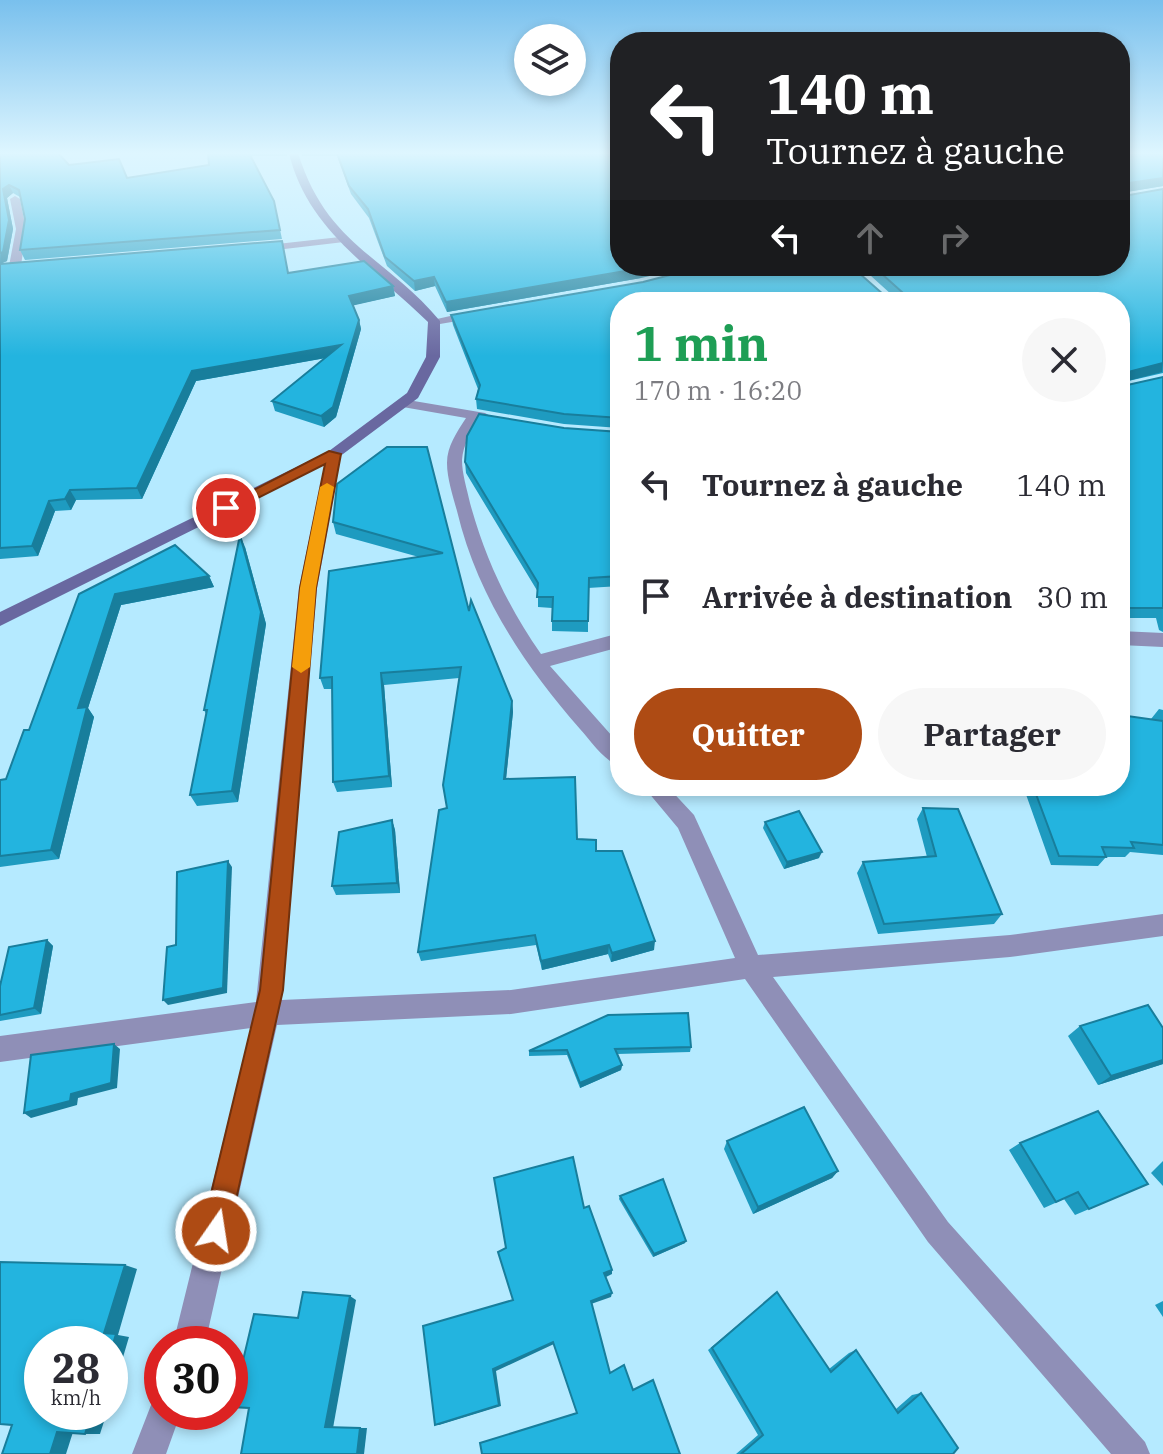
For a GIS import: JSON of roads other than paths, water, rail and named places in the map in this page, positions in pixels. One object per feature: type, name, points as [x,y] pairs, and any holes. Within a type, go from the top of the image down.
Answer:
[{"type":"main road","points":[[0,620],[334,454],[413,395],[433,357],[434,321],[413,299],[340,240],[324,221]]},
{"type":"street","points":[[15,266],[21,229],[19,221]]},
{"type":"street","points":[[240,250],[340,240]]},
{"type":"street","points":[[0,268],[29,265]]},
{"type":"street","points":[[434,321],[491,312]]},
{"type":"street","points":[[402,403],[505,420]]},
{"type":"street","points":[[475,415],[459,438],[454,461],[467,529],[491,591],[537,662],[610,747]]},
{"type":"street","points":[[193,1326],[267,1013],[308,588],[334,454]]},
{"type":"street","points":[[1130,638],[1163,640]]},
{"type":"street","points":[[537,662],[610,643]]},
{"type":"street","points":[[663,796],[686,822],[751,967],[938,1232],[1133,1454]]},
{"type":"street","points":[[0,1049],[267,1013],[511,1002],[751,967],[1010,946],[1163,925]]},
{"type":"street","points":[[149,1454],[158,1430]]}]
